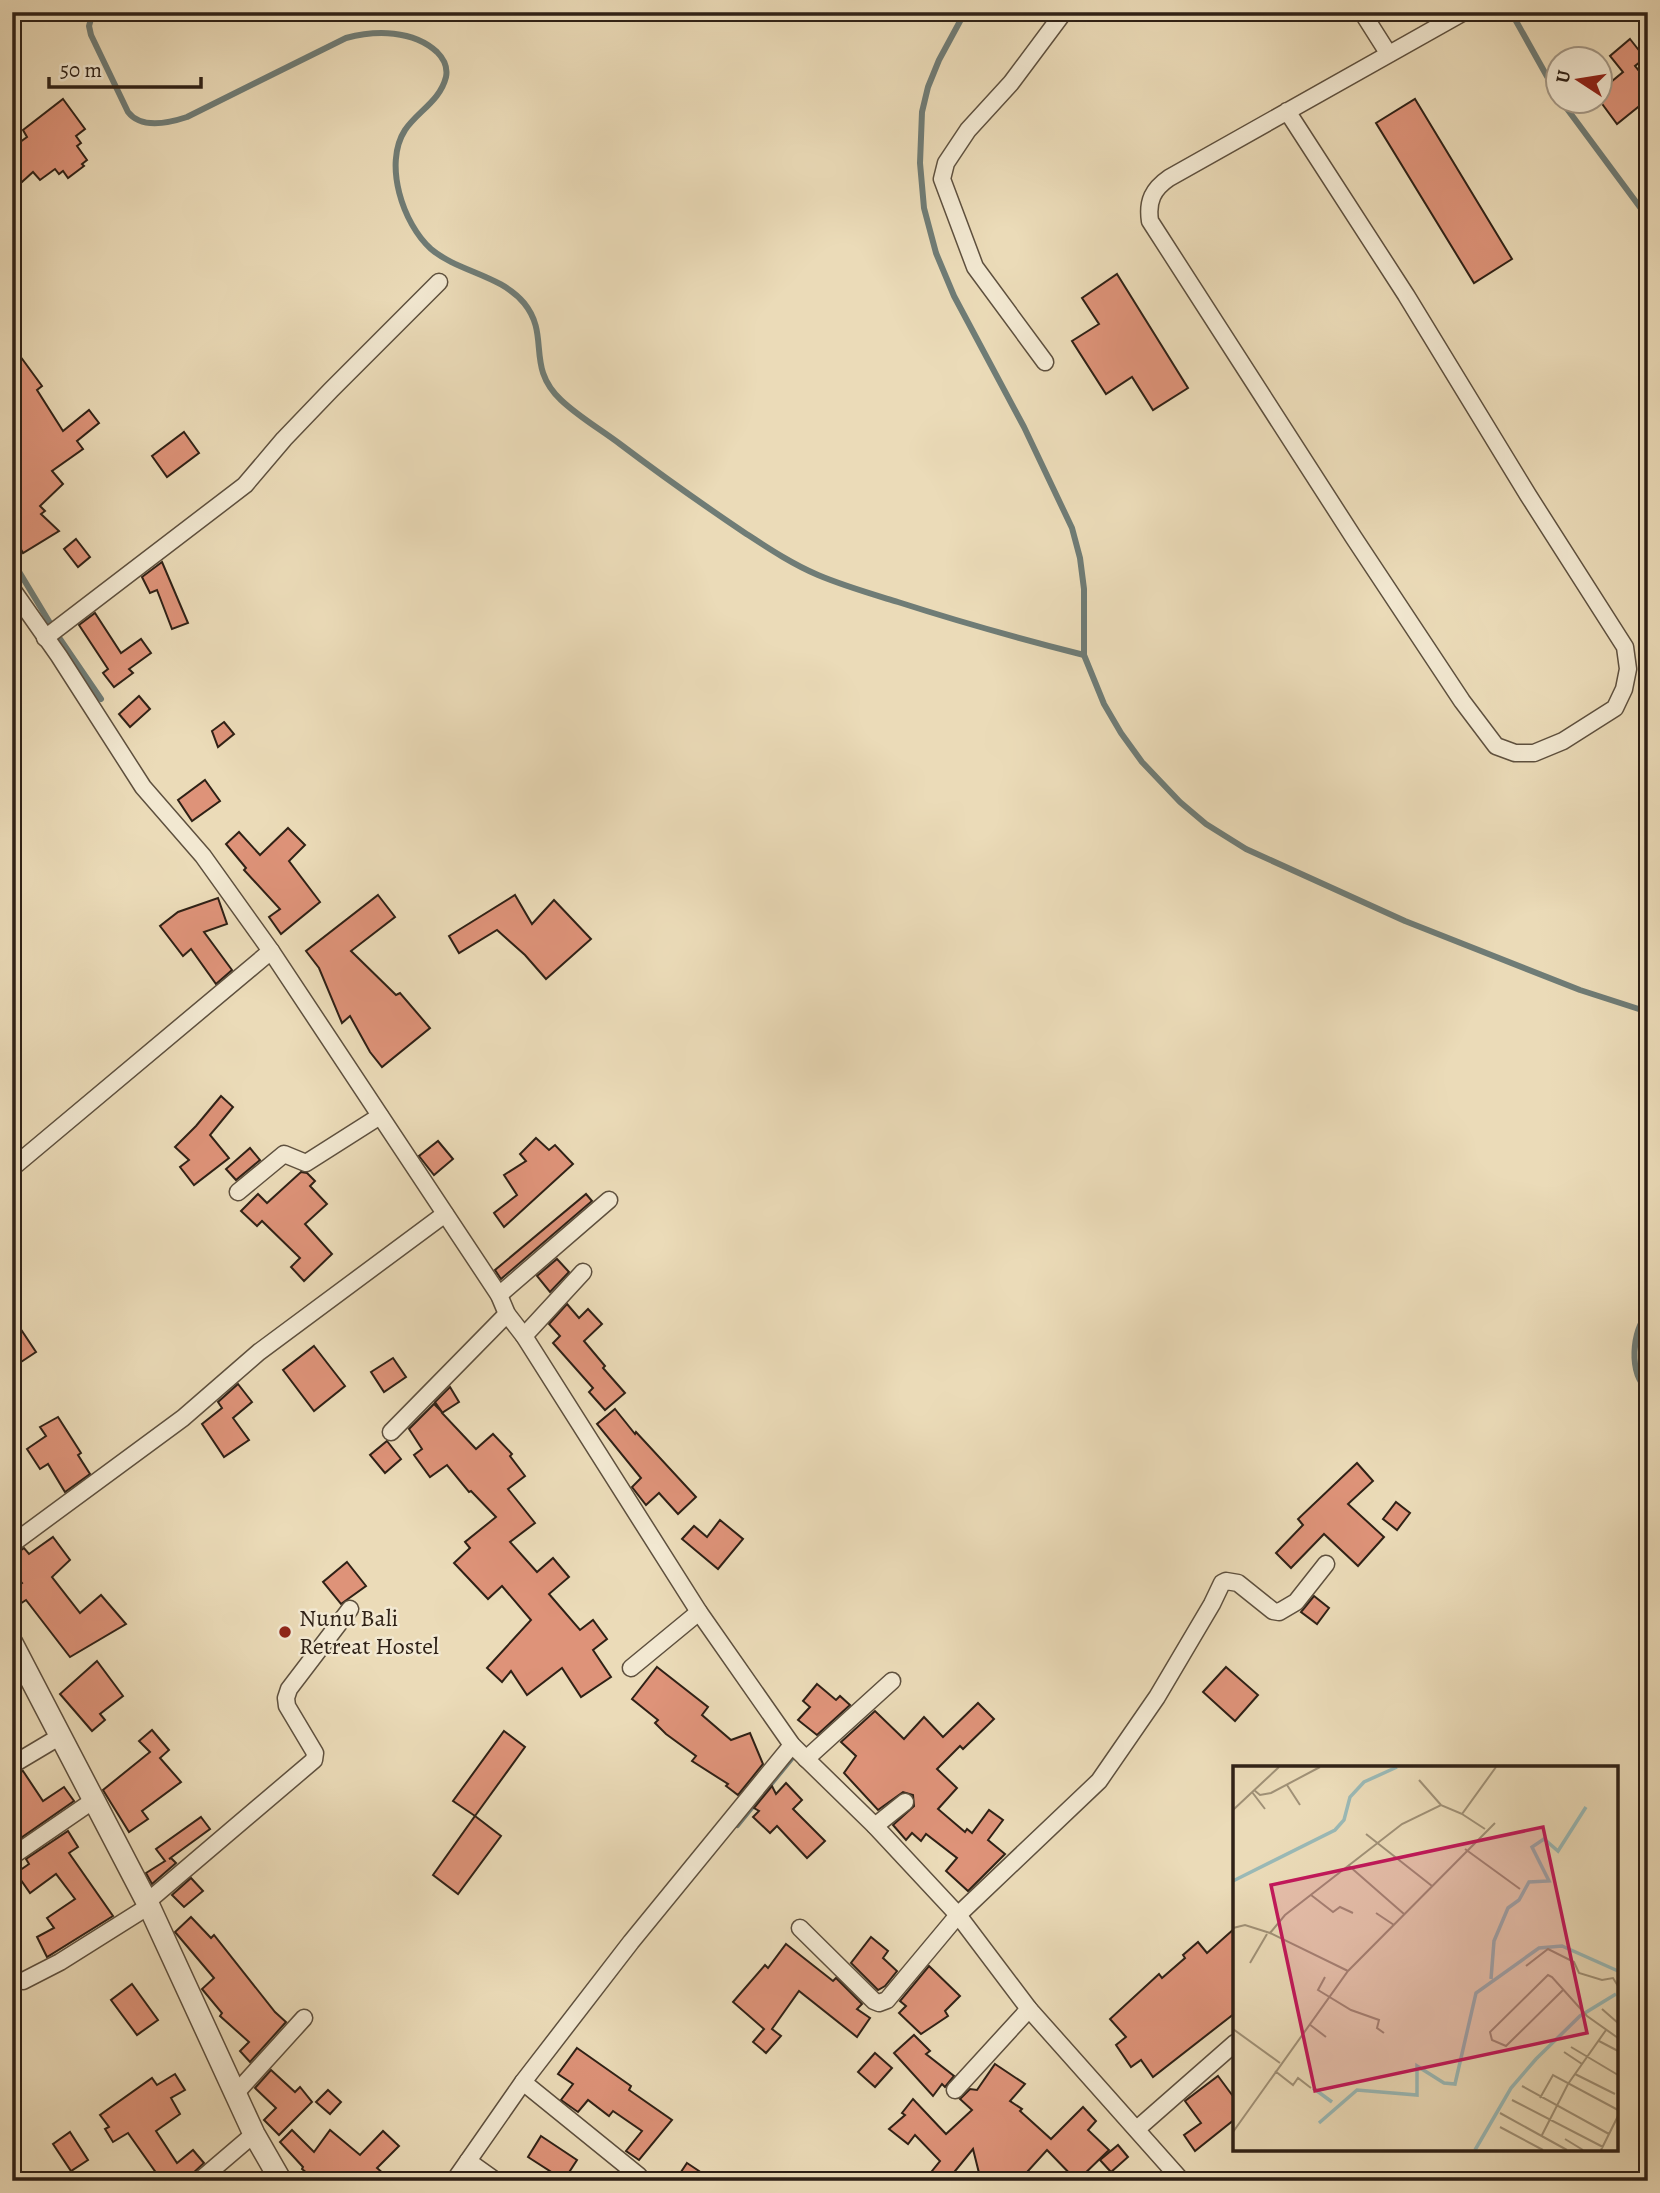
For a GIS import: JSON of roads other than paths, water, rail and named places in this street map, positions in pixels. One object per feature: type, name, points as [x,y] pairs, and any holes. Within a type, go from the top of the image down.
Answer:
[{"type":"street","points":[[1045,362],[975,267],[942,179],[946,163],[968,130],[1011,83],[1064,12]]},
{"type":"street","points":[[1362,12],[1388,53]]},
{"type":"street","points":[[1287,111],[1406,295],[1625,647],[1628,669],[1625,690],[1615,708],[1563,741],[1534,753],[1515,752],[1496,746],[1462,701],[1353,538],[1150,220],[1148,209],[1157,186],[1287,111],[1388,53],[1464,12]]},
{"type":"street","points":[[45,638],[245,485],[284,439],[439,282]]},
{"type":"street","points":[[12,589],[143,787],[203,856],[271,951],[499,1295],[507,1314],[524,1336],[699,1612],[792,1745],[875,1826],[958,1915],[1029,2009],[1182,2181]]},
{"type":"street","points":[[12,1168],[271,951]]},
{"type":"street","points":[[238,1192],[284,1154],[306,1163],[380,1116]]},
{"type":"street","points":[[499,1295],[609,1199]]},
{"type":"street","points":[[12,1544],[183,1418],[259,1352],[445,1214]]},
{"type":"street","points":[[524,1336],[583,1272]]},
{"type":"street","points":[[391,1432],[507,1314]]},
{"type":"street","points":[[800,1927],[874,2001],[879,2003],[887,2000],[958,1915],[1099,1781],[1157,1697],[1222,1583],[1238,1583],[1273,1611],[1279,1612],[1296,1602],[1326,1564]]},
{"type":"street","points":[[23,1981],[60,1962],[148,1904],[314,1760],[315,1753],[286,1706],[286,1698],[289,1689],[350,1609]]},
{"type":"street","points":[[631,1668],[699,1612]]},
{"type":"street","points":[[12,1643],[148,1904],[254,2134],[281,2181]]},
{"type":"street","points":[[806,1759],[892,1681]]},
{"type":"street","points":[[12,1765],[59,1737]]},
{"type":"street","points":[[454,2181],[523,2082],[640,1931],[792,1745]]},
{"type":"street","points":[[14,1855],[94,1800]]},
{"type":"street","points":[[875,1826],[905,1802]]},
{"type":"street","points":[[955,2090],[1029,2009]]},
{"type":"street","points":[[236,2093],[304,2018]]},
{"type":"street","points":[[1137,2129],[1233,2045]]},
{"type":"street","points":[[523,2082],[639,2176]]},
{"type":"street","points":[[199,2181],[254,2134]]},
{"type":"street","points":[[468,2161],[496,2181]]},
{"type":"waterway","points":[[93,12],[89,26],[91,35],[128,112],[140,121],[148,123],[164,123],[187,117],[346,38],[394,34],[417,39],[427,45],[443,60],[446,77],[439,93],[410,123],[399,144],[396,176],[405,209],[412,225],[431,249],[442,257],[504,286],[524,303],[536,327],[544,375],[561,400],[713,511],[808,571],[944,616],[1084,655]]},
{"type":"waterway","points":[[965,12],[939,60],[922,112],[920,163],[924,208],[936,253],[954,296],[1024,427],[1072,528],[1084,589],[1084,655],[1104,704],[1121,733],[1142,762],[1180,802],[1206,824],[1246,849],[1405,921],[1580,990],[1648,1012]]},
{"type":"waterway","points":[[1511,12],[1544,71]]},
{"type":"waterway","points":[[1572,116],[1648,218]]},
{"type":"waterway","points":[[12,560],[50,623]]},
{"type":"waterway","points":[[60,639],[101,699]]},
{"type":"waterway","points":[[1648,1312],[1638,1330],[1634,1352],[1637,1373],[1648,1391]]},
{"type":"waterway","points":[[737,1825],[794,1755],[797,1757]]},
{"type":"place","name":"Nunu Bali Retreat Hostel","points":[[285,1632]]}]
